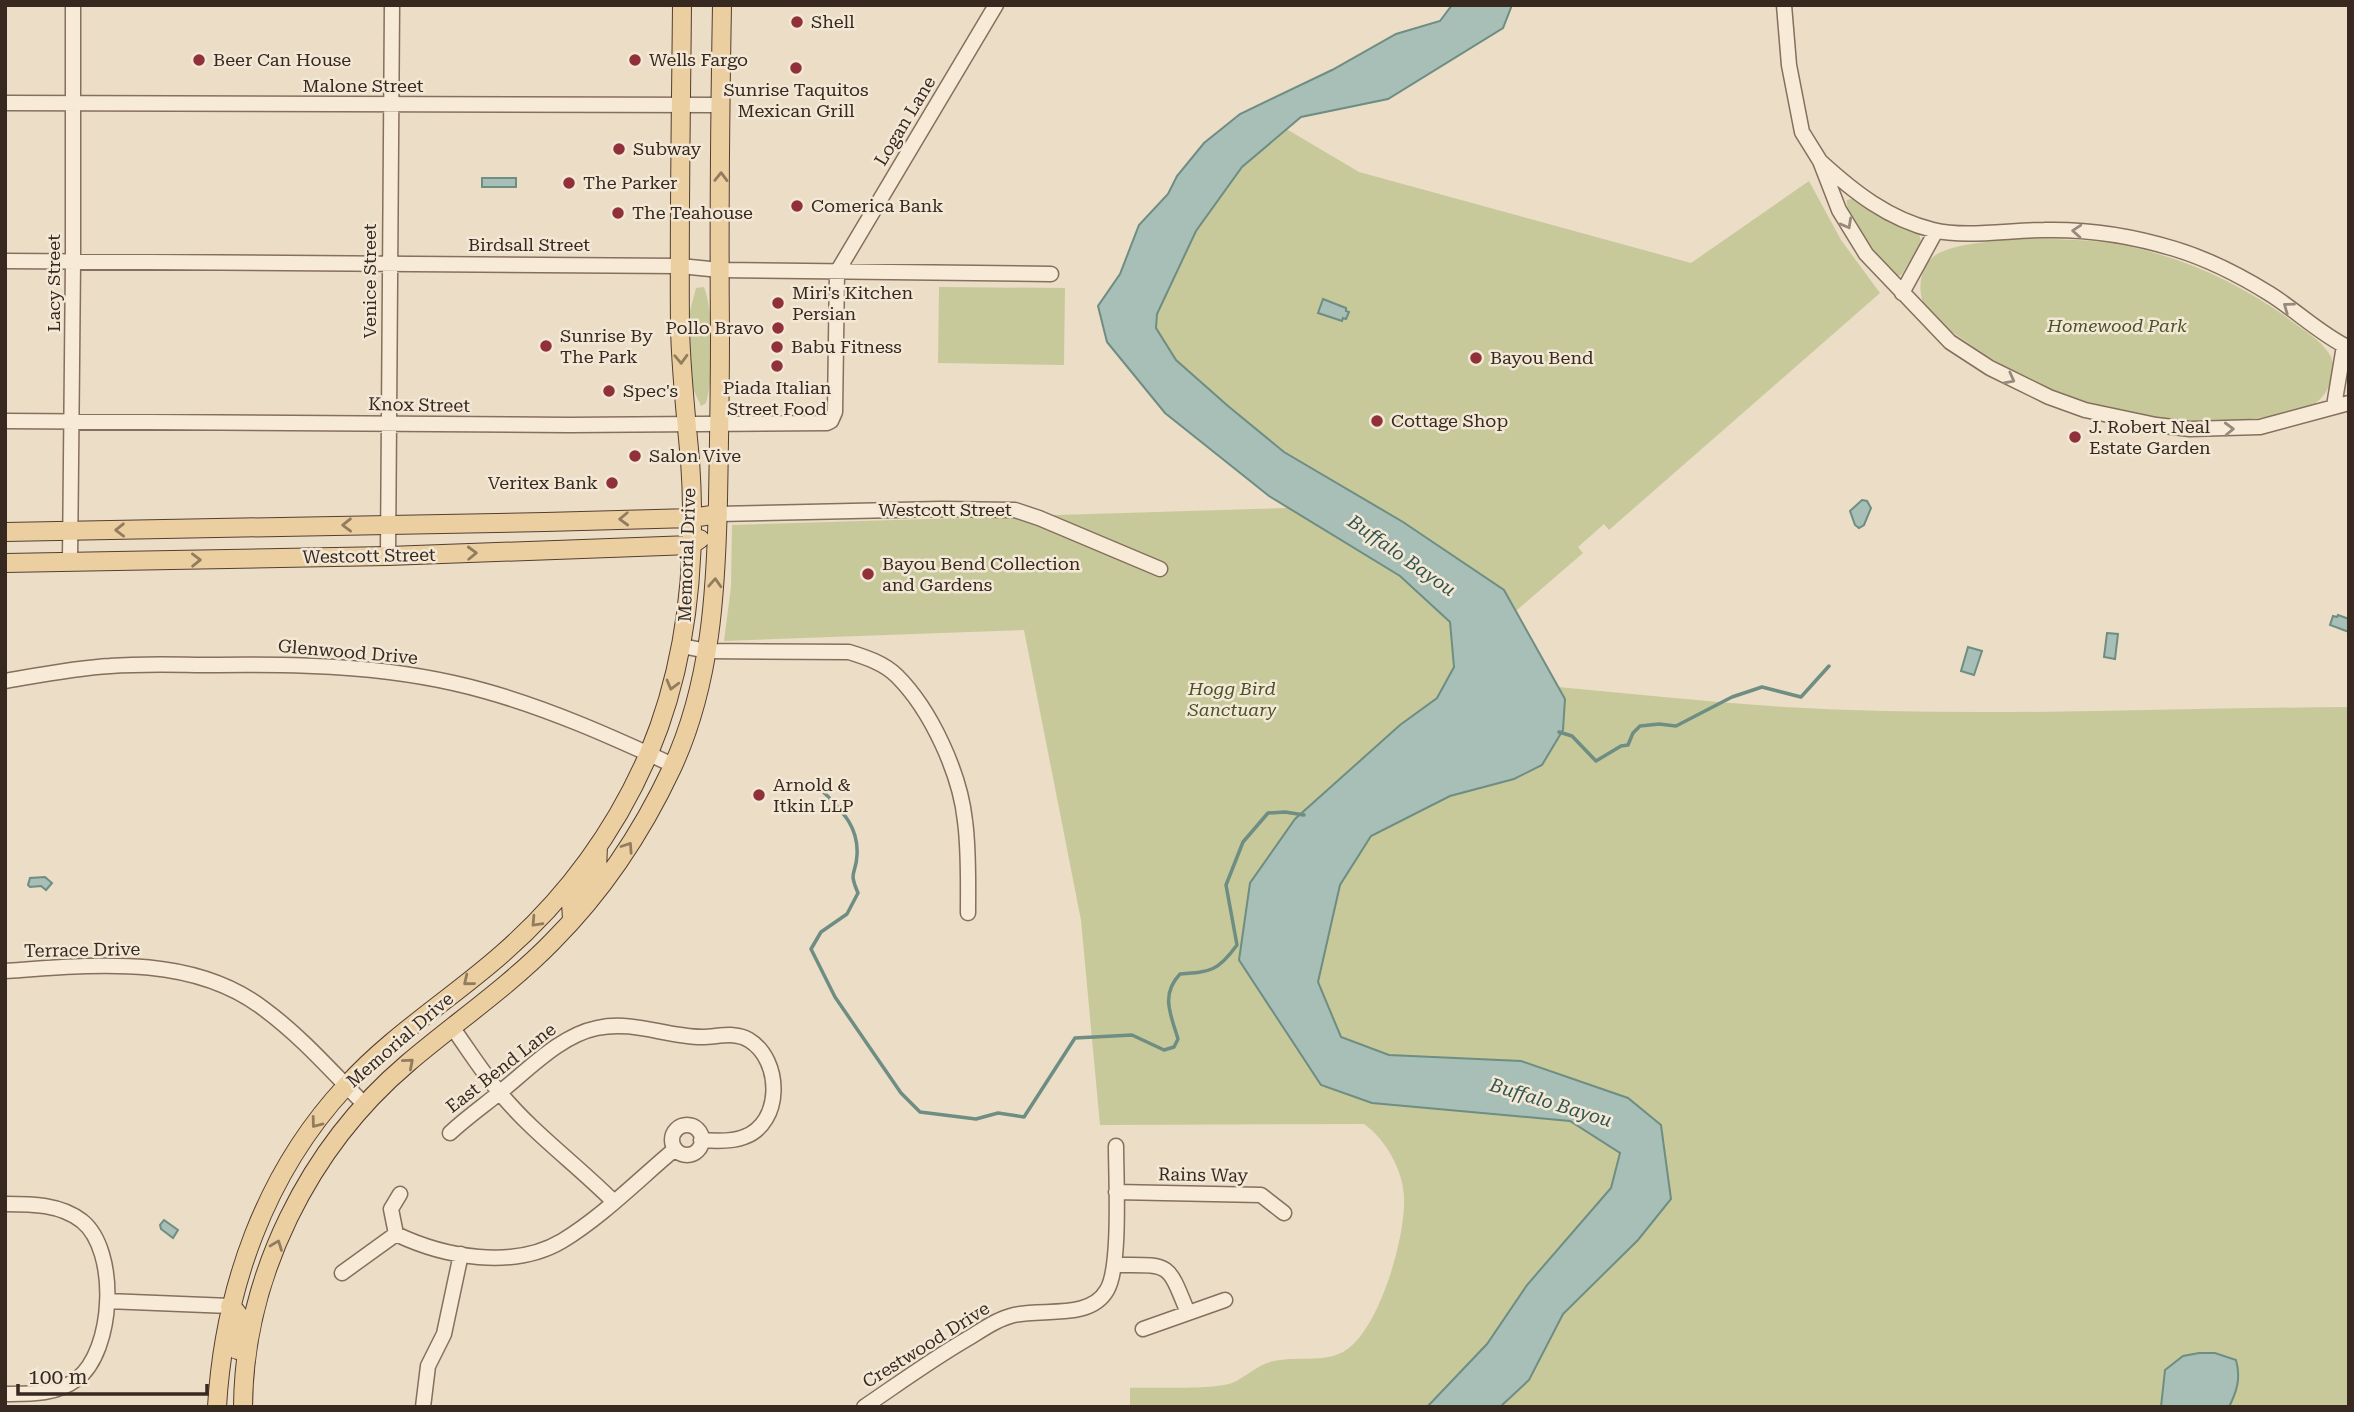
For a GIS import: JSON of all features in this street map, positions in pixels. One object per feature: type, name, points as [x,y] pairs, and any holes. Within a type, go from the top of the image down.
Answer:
[{"type":"main road","name":"Memorial Drive","points":[[217,1407],[221,1356],[230,1306],[260,1218],[287,1166],[316,1123],[346,1086],[386,1047],[501,955],[534,925],[564,890],[621,810],[649,754],[667,705],[682,646],[688,600],[692,518],[681,366],[682,5]]},
{"type":"main road","name":"Memorial Drive","points":[[243,1407],[243,1375],[268,1268],[284,1226],[309,1179],[365,1105],[404,1066],[518,974],[572,920],[613,870],[644,824],[673,765],[693,712],[715,600],[720,423],[722,5]]},
{"type":"main road","name":"Westcott Street","points":[[5,531],[530,522],[692,518],[718,514]]},
{"type":"main road","points":[[691,545],[704,537],[718,514]]},
{"type":"main road","points":[[530,522],[531,551]]},
{"type":"main road","name":"Westcott Street","points":[[5,563],[388,556],[691,545]]},
{"type":"main road","points":[[572,920],[571,902],[597,871],[598,845]]},
{"type":"main road","points":[[435,1008],[452,1027]]},
{"type":"main road","points":[[287,1166],[309,1179]]},
{"type":"main road","points":[[230,1306],[242,1320],[236,1357],[243,1375]]},
{"type":"street","name":"Lacy Street","points":[[70,562],[73,5]]},
{"type":"street","name":"Venice Street","points":[[388,556],[392,5]]},
{"type":"street","name":"Logan Lane","points":[[831,421],[835,412],[837,272],[996,5]]},
{"type":"street","points":[[1784,5],[1789,65],[1802,132],[1820,161],[1832,193],[1866,254],[1950,342],[1990,368],[2049,397],[2085,410],[2156,425],[2190,429],[2260,427],[2341,405],[2346,347],[2271,294],[2220,266],[2175,249],[2136,239],[2086,232],[1936,231],[1914,225],[1856,194],[1820,161]]},
{"type":"street","name":"Malone Street","points":[[5,103],[720,105]]},
{"type":"street","points":[[1902,293],[1936,231]]},
{"type":"street","name":"Birdsall Street","points":[[5,261],[680,266],[720,270],[1052,274]]},
{"type":"street","name":"Knox Street","points":[[5,421],[389,424],[822,424],[831,421]]},
{"type":"street","name":"Westcott Street","points":[[718,514],[1015,510],[1058,525],[1160,569]]},
{"type":"street","points":[[682,646],[707,651],[849,652],[871,659],[896,675],[924,710],[956,780],[965,818],[968,912]]},
{"type":"street","name":"Glenwood Drive","points":[[5,681],[63,670],[112,666],[306,664],[375,670],[485,691],[555,714],[673,765]]},
{"type":"street","name":"Terrace Drive","points":[[5,971],[135,965],[211,981],[262,1007],[301,1039],[365,1105]]},
{"type":"street","points":[[452,1027],[499,1093],[550,1146],[612,1201]]},
{"type":"street","name":"East Bend Lane","points":[[450,1133],[571,1038],[596,1028],[648,1027],[673,1035],[702,1037],[733,1034],[749,1040],[763,1052],[771,1068],[772,1106],[766,1118],[744,1137],[701,1140]]},
{"type":"street","name":"East Bend Lane","points":[[682,1126],[695,1128],[701,1140],[698,1150],[686,1155],[675,1149],[672,1137],[682,1126]]},
{"type":"street","name":"Crestwood Drive","points":[[864,1407],[939,1356],[997,1321],[1031,1312],[1092,1306],[1100,1301],[1109,1287],[1115,1265],[1116,1146]]},
{"type":"street","points":[[396,1234],[416,1244],[461,1254],[521,1256],[540,1251],[561,1241],[675,1149]]},
{"type":"street","name":"Rains Way","points":[[1116,1192],[1262,1195],[1284,1213]]},
{"type":"street","points":[[396,1234],[391,1209],[400,1194]]},
{"type":"street","points":[[5,1204],[52,1207],[84,1223],[102,1250],[107,1301],[103,1334],[92,1362],[78,1378],[58,1390],[33,1394],[5,1394]]},
{"type":"street","points":[[341,1273],[396,1234]]},
{"type":"street","points":[[423,1407],[428,1366],[444,1334],[461,1254]]},
{"type":"street","points":[[1115,1265],[1160,1265],[1172,1275],[1188,1313]]},
{"type":"street","points":[[1143,1329],[1224,1300]]},
{"type":"street","points":[[107,1301],[230,1306]]},
{"type":"green space","name":"Hogg Bird Sanctuary","points":[[1283,127],[1359,172],[1691,263],[1809,181],[1841,240],[1880,293],[1609,530],[1604,524],[1578,547],[1583,553],[1510,616],[1434,792],[1355,847],[1321,925],[1307,980],[1337,1044],[1545,1098],[1580,1128],[1621,1153],[1611,1188],[1527,1285],[1487,1344],[1427,1407],[1130,1407],[1130,1388],[1223,1385],[1232,1383],[1268,1363],[1335,1355],[1356,1341],[1379,1305],[1395,1258],[1404,1197],[1397,1166],[1379,1138],[1364,1124],[1100,1125],[1081,920],[1024,630],[724,641],[731,587],[732,525],[1351,506],[1330,478],[1284,452],[1192,376],[1176,360],[1156,328],[1157,314],[1196,231],[1242,167]]},
{"type":"green space","points":[[1852,199],[1890,223],[1919,233],[1921,242],[1899,276],[1893,275],[1857,228],[1848,208],[1847,200]]},
{"type":"green space","name":"Homewood Park","points":[[2025,238],[2122,245],[2179,261],[2220,278],[2259,299],[2321,343],[2333,365],[2328,388],[2317,402],[2301,410],[2241,420],[2195,421],[2103,407],[2065,395],[2020,375],[1940,323],[1925,306],[1920,289],[1924,269],[1937,254],[1968,244]]},
{"type":"green space","points":[[704,287],[710,312],[712,361],[709,392],[706,403],[701,406],[693,389],[689,315],[696,288]]},
{"type":"green space","points":[[939,287],[1065,288],[1064,365],[938,363]]},
{"type":"green space","points":[[1558,687],[1757,705],[1926,712],[2349,707],[2349,1407],[1500,1407],[1529,1380],[1563,1314],[1638,1240],[1671,1200],[1521,1061],[1389,1055],[1341,1037],[1318,982],[1340,885],[1371,836],[1450,796],[1514,779],[1563,730],[1565,700]]},
{"type":"water","name":"Buffalo Bayou","points":[[1452,5],[1512,5],[1503,28],[1388,99],[1301,117],[1242,167],[1196,231],[1157,314],[1156,328],[1176,360],[1284,452],[1403,522],[1504,590],[1565,699],[1563,730],[1542,765],[1514,779],[1450,796],[1371,836],[1340,885],[1318,982],[1341,1037],[1389,1055],[1521,1061],[1628,1098],[1661,1125],[1671,1199],[1638,1240],[1563,1314],[1529,1380],[1500,1407],[1427,1407],[1487,1344],[1527,1285],[1611,1188],[1620,1153],[1570,1121],[1372,1103],[1321,1085],[1239,960],[1250,883],[1295,819],[1400,725],[1437,698],[1454,667],[1450,622],[1400,576],[1269,496],[1165,413],[1107,342],[1098,306],[1120,274],[1139,225],[1168,194],[1177,176],[1204,143],[1240,114],[1332,70],[1396,34],[1440,21]]},
{"type":"water","points":[[482,178],[516,178],[516,187],[482,187]]},
{"type":"water","points":[[1323,299],[1346,308],[1349,312],[1346,319],[1343,318],[1342,321],[1318,313]]},
{"type":"water","points":[[1862,500],[1867,501],[1871,508],[1864,525],[1859,528],[1855,525],[1850,511]]},
{"type":"water","points":[[2333,616],[2349,619],[2349,632],[2330,625]]},
{"type":"water","points":[[2107,633],[2118,634],[2115,659],[2104,657]]},
{"type":"water","points":[[1968,647],[1982,651],[1974,675],[1961,671]]},
{"type":"water","points":[[45,877],[52,883],[46,890],[41,886],[28,885],[30,878]]},
{"type":"water","points":[[164,1220],[178,1230],[173,1238],[161,1229],[160,1225]]},
{"type":"water","points":[[2215,1353],[2236,1360],[2237,1384],[2229,1407],[2161,1407],[2165,1370],[2183,1356]]},
{"type":"waterway","points":[[1559,732],[1572,736],[1596,761],[1621,746],[1628,745],[1633,733],[1640,726],[1676,726],[1732,697],[1762,687],[1801,697],[1829,666]]},
{"type":"waterway","points":[[817,785],[839,808],[854,834],[857,855],[853,876],[858,893],[847,914],[821,932],[811,949],[835,997],[901,1093],[920,1112],[976,1119],[998,1113],[1024,1117],[1075,1038],[1132,1035],[1164,1050],[1174,1047],[1178,1039],[1169,1005],[1170,990],[1174,982],[1180,974],[1207,971],[1219,965],[1237,945],[1226,885],[1243,842],[1268,813],[1304,815]]},
{"type":"place","name":"Shell","points":[[797,22]]},
{"type":"place","name":"Beer Can House","points":[[199,60]]},
{"type":"place","name":"Wells Fargo","points":[[635,60]]},
{"type":"place","name":"Sunrise Taquitos Mexican Grill","points":[[796,68]]},
{"type":"place","name":"Subway","points":[[619,149]]},
{"type":"place","name":"The Parker","points":[[569,183]]},
{"type":"place","name":"Comerica Bank","points":[[797,206]]},
{"type":"place","name":"The Teahouse","points":[[618,213]]},
{"type":"place","name":"Miri's Kitchen Persian","points":[[778,303]]},
{"type":"place","name":"Pollo Bravo","points":[[778,328]]},
{"type":"place","name":"Sunrise By The Park","points":[[546,346]]},
{"type":"place","name":"Babu Fitness","points":[[777,347]]},
{"type":"place","name":"Bayou Bend","points":[[1476,358]]},
{"type":"place","name":"Piada Italian Street Food","points":[[777,366]]},
{"type":"place","name":"Spec's","points":[[609,391]]},
{"type":"place","name":"Cottage Shop","points":[[1377,421]]},
{"type":"place","name":"J. Robert Neal Estate Garden","points":[[2075,437]]},
{"type":"place","name":"Salon Vive","points":[[635,456]]},
{"type":"place","name":"Veritex Bank","points":[[612,483]]},
{"type":"place","name":"Bayou Bend Collection and Gardens","points":[[868,574]]},
{"type":"place","name":"Arnold & Itkin LLP","points":[[759,795]]}]
